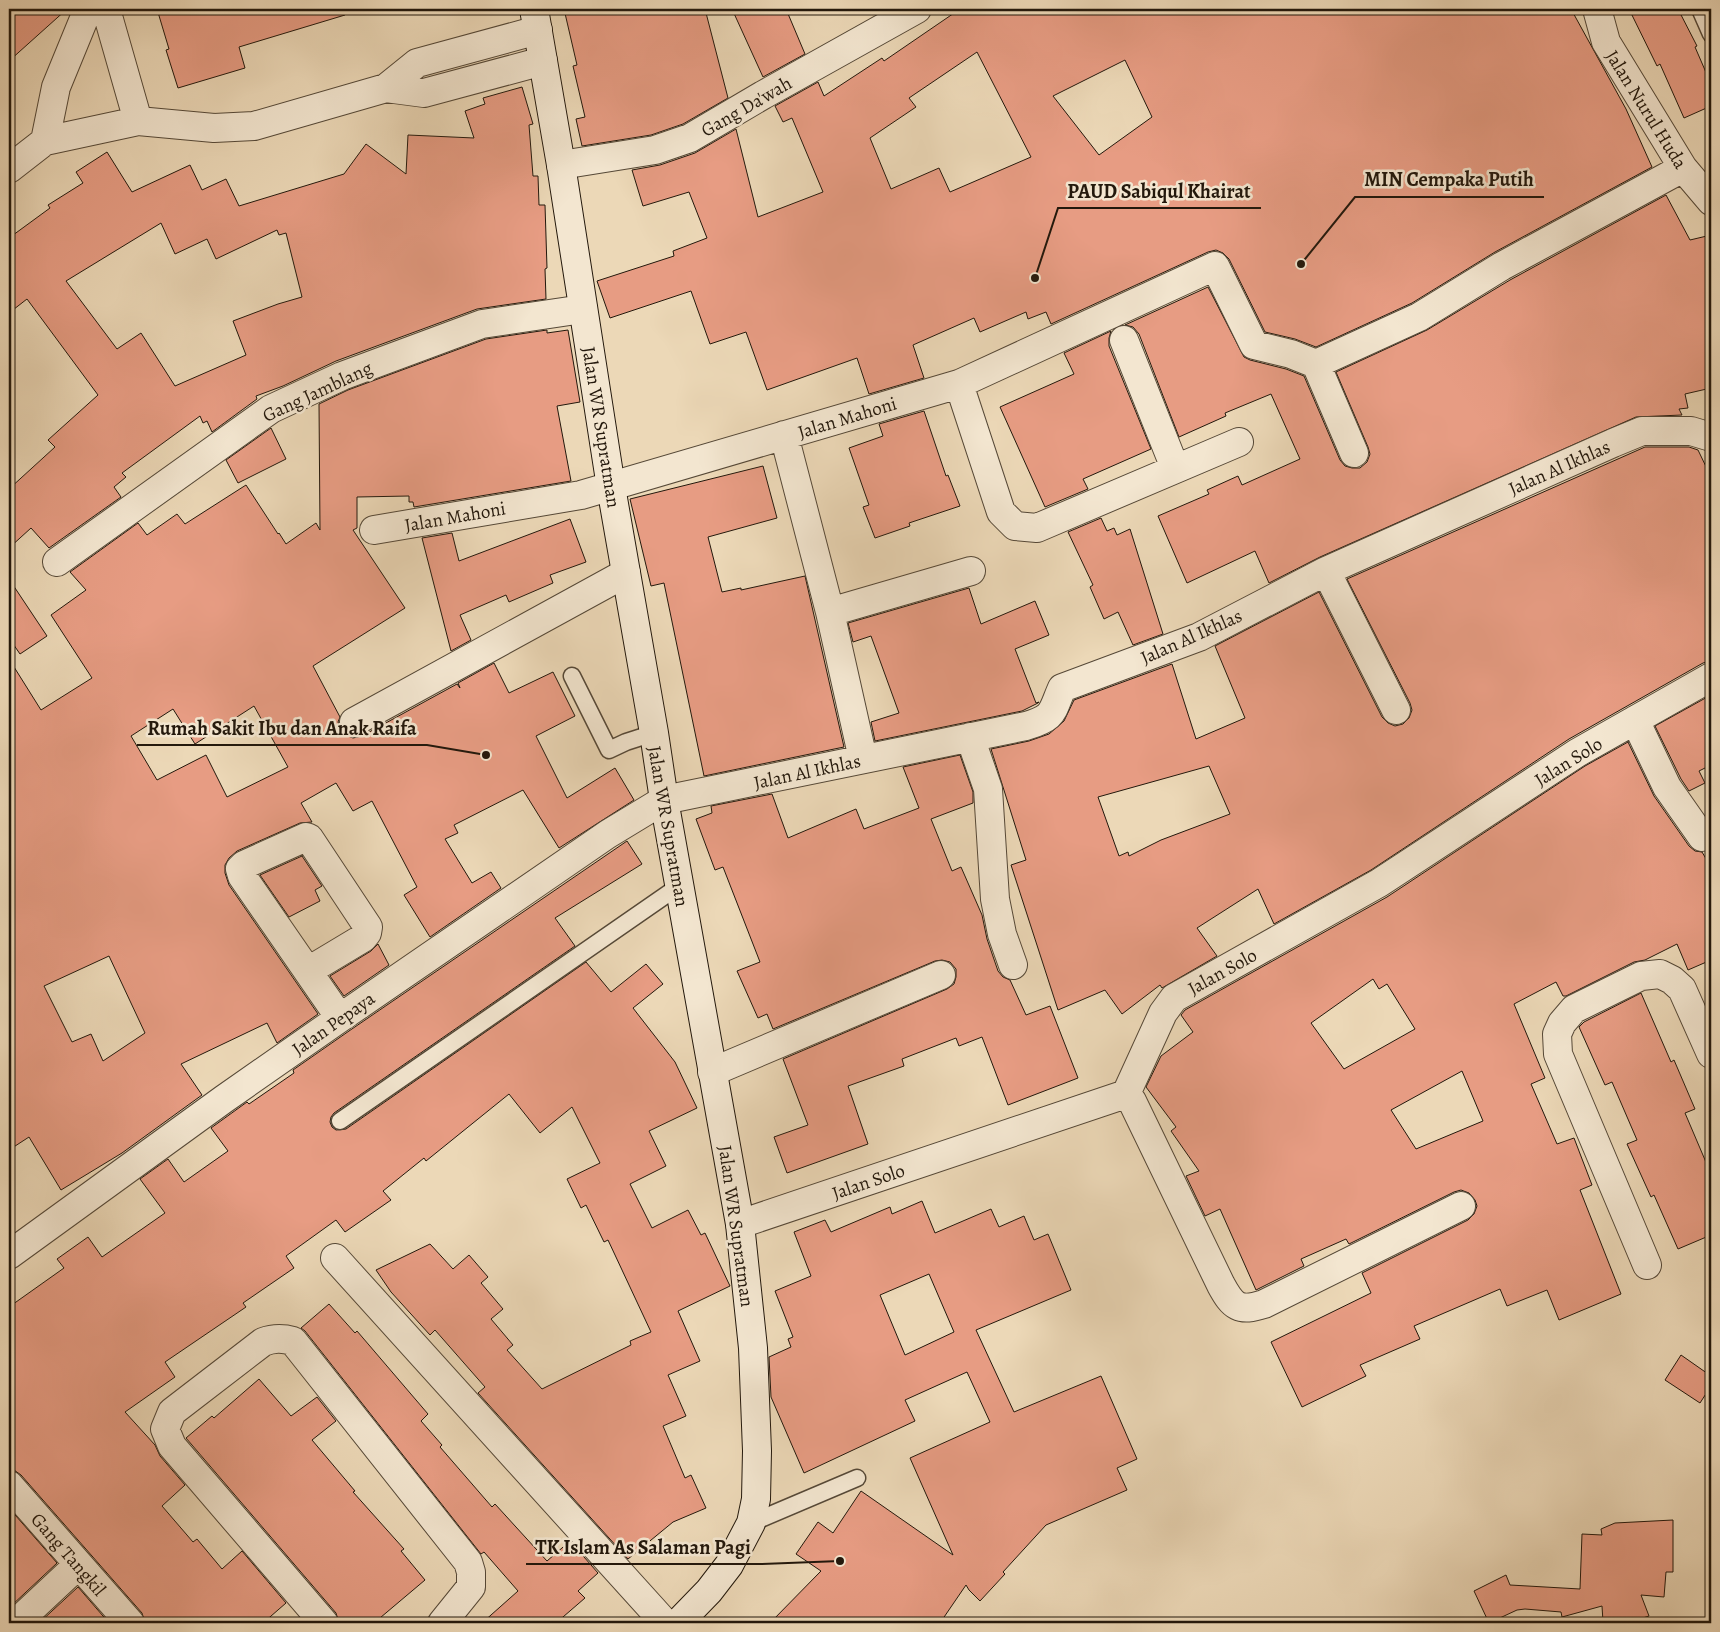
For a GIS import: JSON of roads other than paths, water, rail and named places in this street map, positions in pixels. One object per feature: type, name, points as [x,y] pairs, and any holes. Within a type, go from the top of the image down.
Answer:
[{"type":"street","points":[[45,141],[56,86],[88,9]]},
{"type":"street","points":[[106,9],[138,121]]},
{"type":"street","name":"Gang Da'wah","points":[[561,165],[655,150],[690,138],[762,95],[917,9]]},
{"type":"street","name":"Jalan Nurul Huda","points":[[1597,9],[1606,42],[1683,168],[1711,202]]},
{"type":"street","points":[[9,169],[45,141],[138,121],[214,128],[254,126],[386,88],[417,63],[536,19]]},
{"type":"street","name":"Jalan WR Supratman","points":[[536,19],[561,165],[611,487],[679,886],[740,1224],[754,1358],[757,1451],[756,1500],[751,1523],[729,1565],[709,1591],[678,1623]]},
{"type":"street","points":[[386,88],[424,93],[543,60]]},
{"type":"street","points":[[1354,453],[1316,364],[1419,317],[1502,266],[1683,168]]},
{"type":"street","name":"Jalan Mahoni","points":[[374,530],[581,495],[959,384],[1215,266],[1254,345],[1290,354],[1316,364]]},
{"type":"street","name":"Gang Jamblang","points":[[58,562],[271,409],[342,376],[482,324],[583,309]]},
{"type":"street","points":[[1124,340],[1175,468]]},
{"type":"street","points":[[959,384],[1000,512],[1015,526],[1037,528],[1239,442]]},
{"type":"street","name":"Jalan Al Ikhlas","points":[[664,800],[1040,722],[1049,716],[1055,707],[1062,688],[1199,637],[1326,570],[1642,431],[1691,431],[1711,437]]},
{"type":"street","points":[[784,436],[830,612],[863,759]]},
{"type":"street","points":[[1326,570],[1396,710]]},
{"type":"street","points":[[830,612],[971,571]]},
{"type":"street","points":[[354,722],[626,573]]},
{"type":"street","name":"Jalan Solo","points":[[740,1224],[1126,1094],[1163,1013],[1174,998],[1379,883],[1578,754],[1711,677]]},
{"type":"street","points":[[1635,720],[1667,787],[1702,837]]},
{"type":"street","points":[[970,737],[988,789],[995,899],[1002,934],[1013,965]]},
{"type":"street","name":"Jalan Pepaya","points":[[9,1255],[224,1099],[340,1018],[592,844],[664,800]]},
{"type":"street","points":[[308,971],[363,938],[368,933],[368,927],[309,838],[306,837],[244,865],[240,869],[242,876],[340,1018]]},
{"type":"street","points":[[712,1072],[941,974]]},
{"type":"street","points":[[1647,1265],[1558,1054],[1557,1034],[1562,1023],[1574,1009],[1641,976],[1660,974],[1672,980],[1682,990],[1711,1054]]},
{"type":"street","points":[[1126,1094],[1132,1101],[1220,1284],[1230,1302],[1241,1308],[1250,1308],[1264,1304],[1462,1206]]},
{"type":"street","points":[[335,1258],[665,1623]]},
{"type":"street","points":[[324,1623],[172,1446],[165,1429],[172,1412],[263,1342],[272,1339],[281,1338],[293,1341],[468,1562],[471,1572],[471,1587],[442,1623]]},
{"type":"street","name":"Gang Tangkil","points":[[9,1485],[130,1623]]},
{"type":"street","points":[[16,1623],[78,1565]]},
{"type":"lane","points":[[1700,9],[1711,34]]},
{"type":"lane","points":[[572,676],[609,750],[654,733]]},
{"type":"lane","points":[[340,1121],[679,886]]},
{"type":"lane","points":[[751,1523],[857,1478]]},
{"type":"place","name":"MIN Cempaka Putih","points":[[1301,264]]},
{"type":"place","name":"PAUD Sabiqul Khairat","points":[[1035,278]]},
{"type":"place","name":"Rumah Sakit Ibu dan Anak Raifa","points":[[486,755]]},
{"type":"place","name":"TK Islam As Salaman Pagi","points":[[840,1561]]}]
